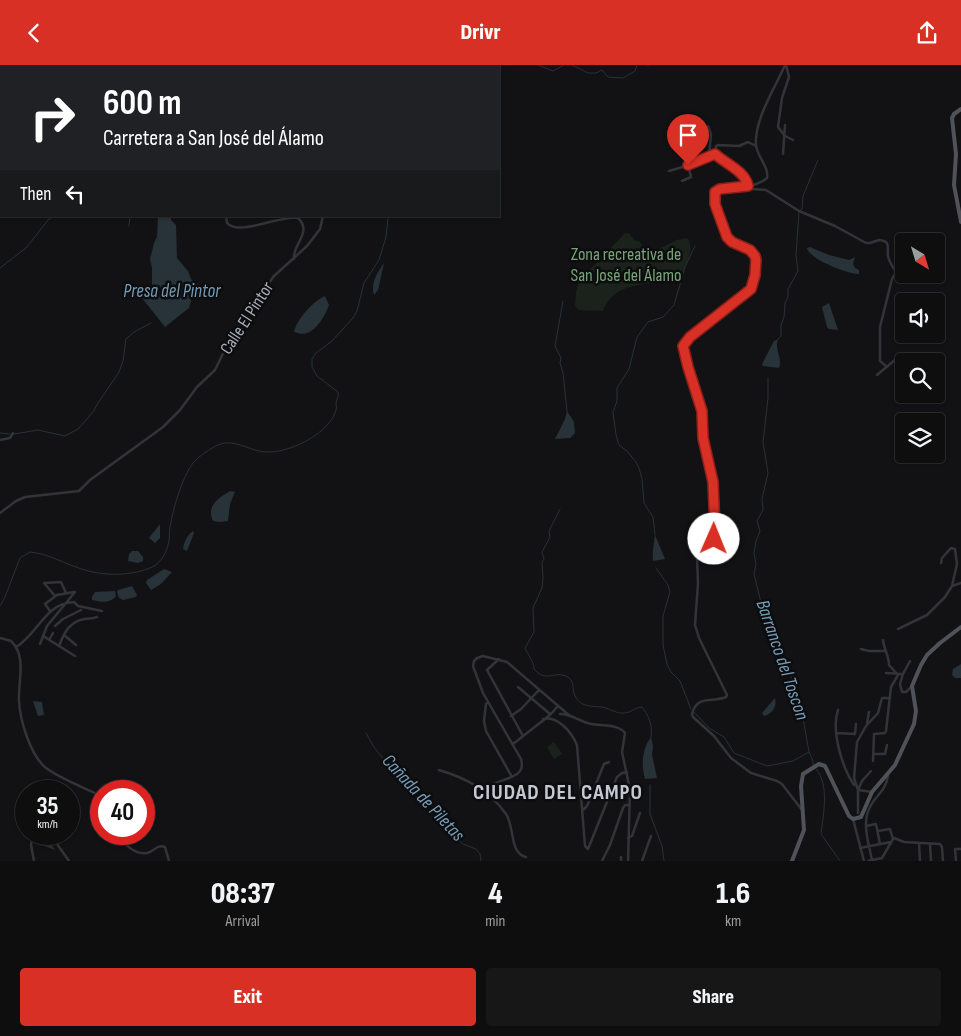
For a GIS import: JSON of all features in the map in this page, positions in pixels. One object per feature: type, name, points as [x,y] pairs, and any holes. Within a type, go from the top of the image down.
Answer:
[{"type":"main road","points":[[961,109],[952,118],[956,147],[954,185],[961,222]]},
{"type":"main road","points":[[792,861],[803,834],[801,778],[803,774],[810,768],[822,764],[828,770],[846,811],[854,821],[861,817],[872,792],[888,775],[905,745],[916,717],[912,686],[927,655],[961,627]]},
{"type":"street","points":[[785,65],[789,81],[782,98],[778,127],[785,136],[793,139]]},
{"type":"street","points":[[785,65],[761,116],[756,146],[768,175],[765,180],[748,186],[720,189],[715,192],[714,199],[725,232],[730,240],[750,250],[755,256],[756,266],[753,285],[690,337],[683,346],[702,411],[703,438],[713,482],[715,536],[712,541],[699,531],[696,534],[698,583],[695,625],[727,695],[720,700],[702,701],[695,707],[692,714],[718,741],[731,758],[755,776],[782,784],[802,810]]},
{"type":"street","points":[[783,154],[785,125]]},
{"type":"street","points":[[708,126],[711,134],[709,156]]},
{"type":"street","points":[[715,154],[716,146],[718,145],[739,146],[748,142],[756,146]]},
{"type":"street","points":[[669,171],[700,162],[715,154]]},
{"type":"street","points":[[715,154],[740,172],[746,179],[748,186],[754,190],[766,190],[798,210],[835,226],[866,243],[883,240],[887,243],[890,261],[896,273],[892,279],[879,331],[880,361],[887,367]]},
{"type":"street","points":[[682,181],[691,177],[688,165]]},
{"type":"street","points":[[226,217],[227,223],[232,227],[257,226],[281,218],[298,219],[302,224],[303,235],[295,249],[294,259]]},
{"type":"street","name":"Calle El Pintor","points":[[0,513],[25,497],[79,491],[90,480],[163,427],[215,370],[232,335],[274,277],[304,250],[320,229],[323,217]]},
{"type":"street","points":[[877,375],[895,361]]},
{"type":"street","points":[[0,440],[10,438],[13,433]]},
{"type":"street","points":[[898,629],[927,615],[945,597],[952,585],[957,564],[955,549],[951,548],[942,558],[941,563]]},
{"type":"street","points":[[55,597],[44,583],[61,582],[66,593]]},
{"type":"street","points":[[952,585],[961,583]]},
{"type":"street","points":[[40,644],[47,626],[76,592],[55,597],[45,604],[50,611]]},
{"type":"street","points":[[16,647],[23,642],[50,611],[66,604],[74,602],[78,606],[102,611]]},
{"type":"street","points":[[55,626],[63,619],[81,610]]},
{"type":"street","points":[[59,646],[66,629],[75,623],[97,617]]},
{"type":"street","points":[[49,640],[53,633]]},
{"type":"street","points":[[64,635],[76,645]]},
{"type":"street","points":[[44,636],[75,656]]},
{"type":"street","points":[[0,638],[11,641],[16,647],[20,662],[20,712],[34,752],[46,767],[90,790]]},
{"type":"street","points":[[883,640],[885,651],[889,657],[889,665],[898,675]]},
{"type":"street","points":[[861,649],[885,651]]},
{"type":"street","points":[[481,788],[512,777],[520,771],[522,763],[488,702],[475,674],[474,661],[476,657],[482,656],[507,662],[570,716],[589,724],[624,730],[626,737],[622,752],[629,784],[628,861]]},
{"type":"street","points":[[499,659],[486,670],[523,736]]},
{"type":"street","points":[[910,661],[900,684],[902,692],[912,686]]},
{"type":"street","points":[[886,673],[903,674]]},
{"type":"street","points":[[873,761],[875,733],[885,733],[886,731],[892,687],[898,675]]},
{"type":"street","points":[[518,687],[572,734],[578,750],[585,846],[588,849],[617,777],[627,772]]},
{"type":"street","points":[[511,716],[540,690]]},
{"type":"street","points":[[858,813],[858,790],[854,779],[856,749],[860,735],[867,724],[878,713],[882,698],[890,698]]},
{"type":"street","points":[[488,702],[486,704],[484,727],[512,777]]},
{"type":"street","points":[[513,744],[550,715],[555,707],[559,707]]},
{"type":"street","points":[[559,707],[558,720],[561,724]]},
{"type":"street","points":[[838,710],[836,733],[845,770],[858,790],[872,792]]},
{"type":"street","points":[[867,724],[869,712]]},
{"type":"street","points":[[543,719],[553,719],[559,715],[570,716]]},
{"type":"street","points":[[836,733],[855,734],[856,723]]},
{"type":"street","points":[[874,754],[885,754],[887,745]]},
{"type":"street","points":[[583,809],[587,806],[604,764],[608,762]]},
{"type":"street","points":[[439,770],[468,780],[481,788],[506,814],[511,826],[516,850],[521,856],[526,857]]},
{"type":"street","points":[[858,790],[862,781],[871,771]]},
{"type":"street","points":[[872,860],[866,818],[869,809],[886,786],[888,775]]},
{"type":"street","points":[[883,781],[886,786]]},
{"type":"street","points":[[794,801],[802,795]]},
{"type":"street","points":[[794,801],[802,802]]},
{"type":"street","points":[[602,861],[610,845],[623,808],[625,805],[629,805]]},
{"type":"street","points":[[628,838],[634,832],[640,813]]},
{"type":"street","points":[[854,821],[864,861]]},
{"type":"street","points":[[866,826],[876,824],[880,844]]},
{"type":"street","points":[[868,861],[882,858],[892,841],[890,829],[878,831]]},
{"type":"street","points":[[642,861],[651,836]]},
{"type":"street","points":[[860,848],[892,841],[894,838],[904,842],[942,845],[943,861]]},
{"type":"street","points":[[919,843],[920,861]]},
{"type":"street","points":[[930,844],[931,861]]},
{"type":"street","points":[[31,845],[34,861]]},
{"type":"street","points":[[58,845],[69,861]]},
{"type":"street","points":[[126,845],[136,851],[147,853],[158,846],[165,847],[169,861]]},
{"type":"street","points":[[956,861],[956,847],[961,849]]},
{"type":"street","points":[[620,861],[621,857]]},
{"type":"green space","name":"Zona recreativa de San José del Álamo","points":[[625,233],[630,234],[634,240],[640,242],[648,254],[677,240],[687,238],[690,243],[690,254],[677,283],[634,286],[615,294],[608,301],[603,311],[579,310],[575,306],[579,281]]},
{"type":"green space","points":[[554,742],[562,754],[554,759],[547,747]]},
{"type":"water","name":"Presa del Pintor","points":[[158,217],[171,217],[171,220],[176,225],[177,258],[188,271],[191,279],[200,285],[200,291],[192,297],[189,308],[165,327],[142,298],[150,292],[152,286],[150,259],[157,237]]},
{"type":"water","points":[[810,247],[829,255],[849,260],[855,257],[853,264],[859,270],[859,274],[838,269],[821,261],[809,252],[807,248]]},
{"type":"water","points":[[384,263],[378,290],[374,295],[374,282]]},
{"type":"water","points":[[325,296],[329,305],[318,325],[305,334],[294,332],[306,311],[320,298]]},
{"type":"water","points":[[829,303],[838,330],[827,327],[822,307]]},
{"type":"water","points":[[778,339],[779,368],[763,366],[762,364],[774,341]]},
{"type":"water","points":[[567,411],[574,422],[575,433],[570,438],[555,439],[565,419]]},
{"type":"water","points":[[230,491],[235,492],[230,504],[228,521],[213,521],[211,511],[214,503]]},
{"type":"water","points":[[160,524],[160,538],[155,543],[149,538]]},
{"type":"water","points":[[193,531],[194,533],[187,551],[183,549],[184,544],[187,537]]},
{"type":"water","points":[[655,535],[665,559],[653,561],[653,551]]},
{"type":"water","points":[[132,551],[138,551],[143,557],[143,561],[138,563],[128,561],[129,554]]},
{"type":"water","points":[[164,569],[172,572],[161,584],[151,590],[146,583],[147,580]]},
{"type":"water","points":[[132,586],[137,595],[136,597],[123,600],[119,598],[118,590]]},
{"type":"water","points":[[115,591],[116,596],[111,600],[102,602],[92,600],[95,592]]},
{"type":"water","points":[[961,664],[961,678],[955,678],[952,675],[953,669]]},
{"type":"water","points":[[775,698],[774,709],[764,716],[762,713]]},
{"type":"water","points":[[33,701],[42,702],[44,715],[38,716]]},
{"type":"water","points":[[651,737],[652,755],[657,778],[645,779],[643,757]]},
{"type":"water","points":[[42,845],[52,845],[55,850]]},
{"type":"waterway","points":[[538,65],[553,71],[564,65]]},
{"type":"waterway","points":[[572,65],[588,73],[596,73],[602,70],[608,77],[623,78],[635,71],[637,65]]},
{"type":"waterway","name":"Barranco del Toscon","points":[[778,339],[781,336],[781,325],[788,297],[788,289],[798,271],[796,256],[799,211],[802,209],[803,196],[818,160]]},
{"type":"waterway","points":[[0,268],[27,247],[52,217]]},
{"type":"waterway","points":[[129,226],[130,217]]},
{"type":"waterway","points":[[0,606],[20,558],[30,552],[103,574],[132,573],[153,567],[162,559],[167,548],[173,511],[185,476],[200,456],[214,447],[228,443],[262,452],[288,449],[308,440],[326,426],[336,409],[338,392],[317,376],[312,367],[312,359],[316,353],[332,341],[357,311],[364,283],[379,260],[386,237],[389,217]]},
{"type":"waterway","points":[[655,535],[653,517],[644,503],[639,468],[627,451],[619,445],[613,412],[617,401],[617,388],[629,369],[637,337],[648,322],[663,317],[674,305],[685,267],[695,246]]},
{"type":"waterway","points":[[563,301],[555,346],[561,358],[560,363],[563,373],[567,411]]},
{"type":"waterway","points":[[14,434],[38,430],[65,436],[78,429],[93,412],[119,372],[123,361],[126,339],[134,332],[151,323]]},
{"type":"waterway","name":"Barranco del Toscon","points":[[768,378],[768,398],[763,442],[768,473],[762,499],[763,510],[757,521],[760,531],[754,553],[756,564],[754,574],[767,627],[776,653],[789,670],[800,701],[813,765]]},
{"type":"waterway","points":[[0,433],[10,434]]},
{"type":"waterway","points":[[560,509],[549,531],[550,537],[542,552],[544,559],[542,562],[542,588],[533,608],[534,632],[525,648],[534,669],[538,673],[546,676],[561,675],[569,678],[572,682],[575,696],[581,703],[622,713],[642,707],[650,721],[651,737]]},
{"type":"waterway","points":[[656,568],[668,585],[670,592],[663,616],[663,645],[667,664],[671,672],[680,681],[691,709]]},
{"type":"waterway","points":[[694,712],[709,728],[724,737],[734,753],[767,766],[793,761],[809,752]]},
{"type":"waterway","name":"Cañada de Piletas","points":[[366,733],[374,747],[392,770],[398,773],[404,781],[416,787],[427,802],[444,818],[457,839],[463,844],[476,849],[480,854],[481,861]]},
{"type":"waterway","name":"Barranco del Toscon","points":[[816,769],[823,783],[824,792],[821,834],[840,861]]},
{"type":"waterway","points":[[650,785],[650,814],[662,846],[664,861]]},
{"type":"district","name":"CIUDAD DEL CAMPO","points":[[558,792]]},
{"type":"route","points":[[688,165],[700,162],[715,154],[740,172],[746,179],[748,186],[717,190],[714,199],[727,237],[732,242],[750,250],[756,260],[755,275],[751,289],[724,308],[685,341],[683,346],[688,367],[702,406],[703,438],[713,482],[714,539]]}]
